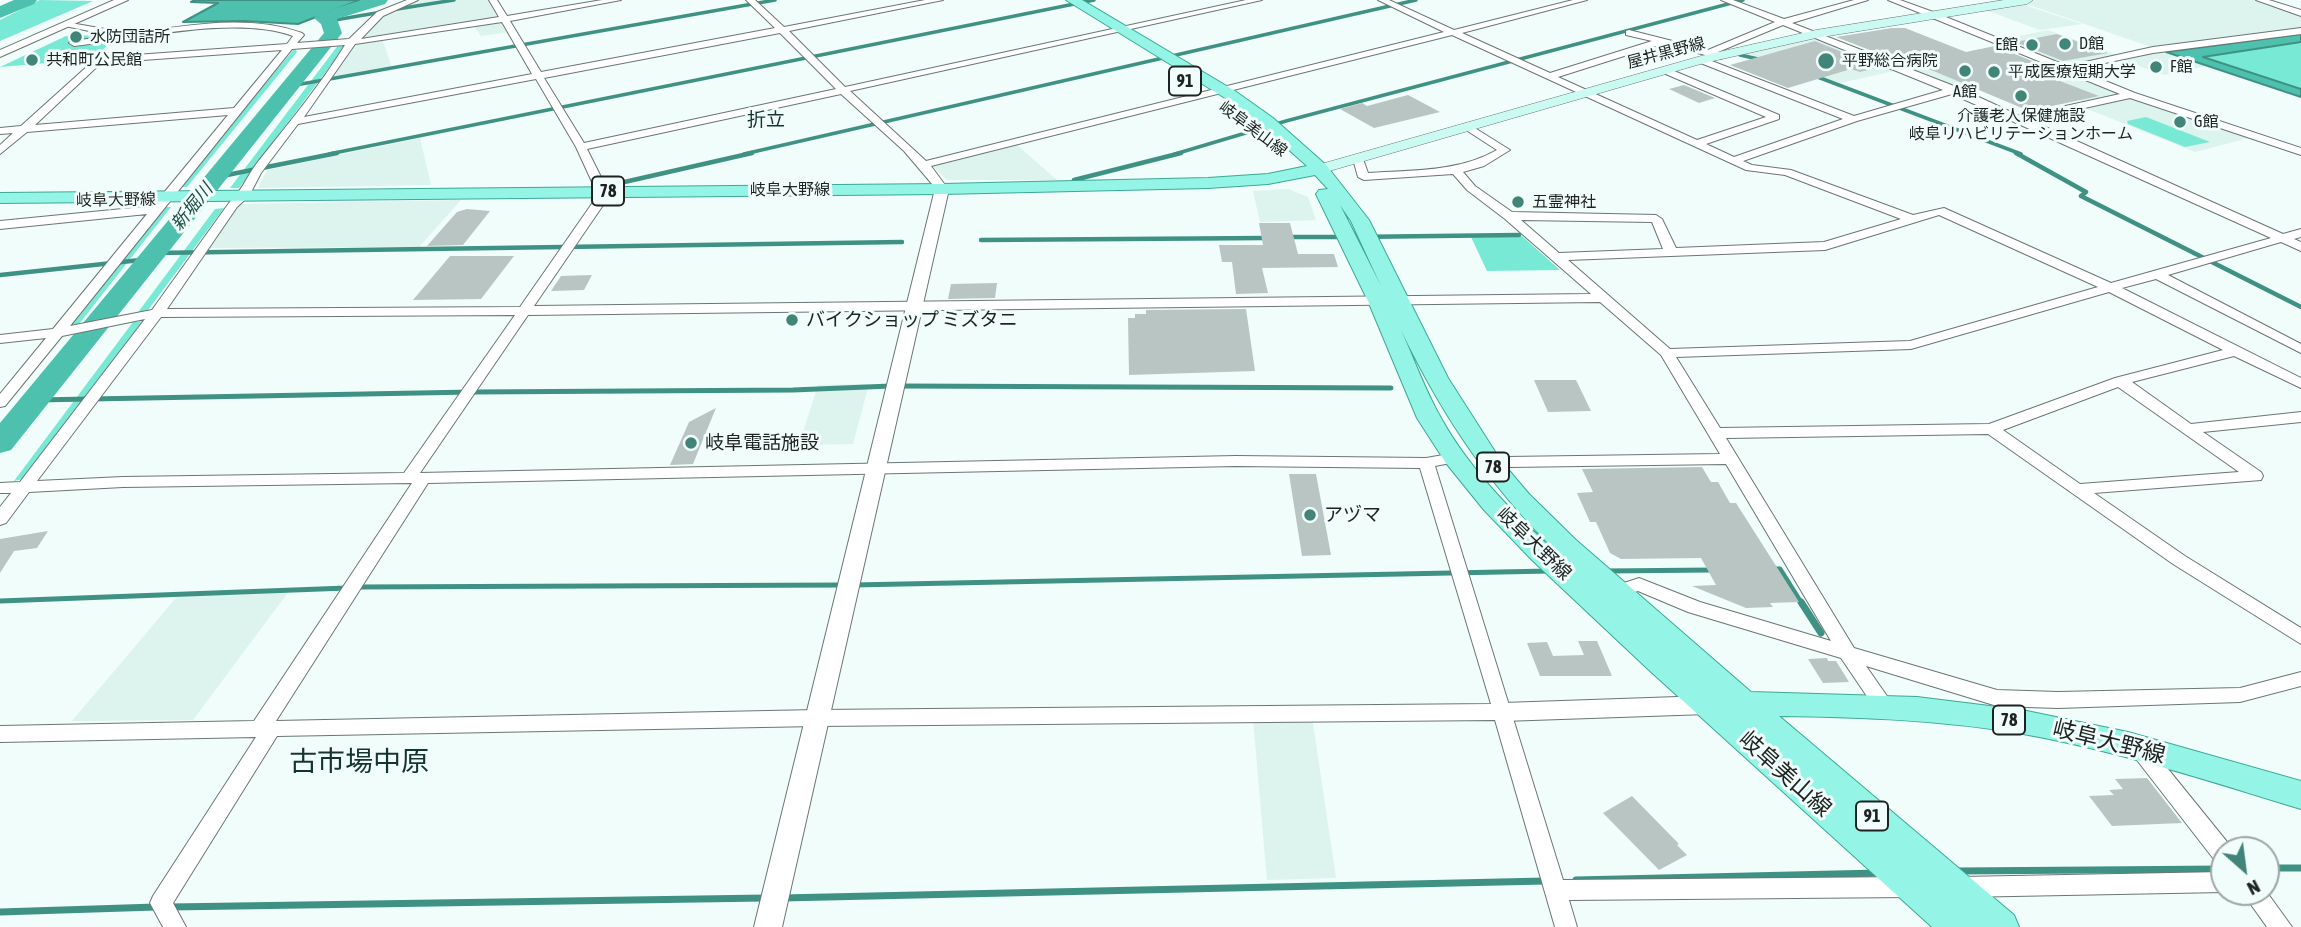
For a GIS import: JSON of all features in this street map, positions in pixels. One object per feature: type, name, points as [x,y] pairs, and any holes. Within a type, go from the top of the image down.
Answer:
[{"type":"main road","name":"岐阜美山線","points":[[1055,0],[1220,89],[1282,132],[1313,172]]},
{"type":"main road","name":"岐阜美山線","points":[[1073,0],[1114,31],[1245,119],[1313,172]]},
{"type":"main road","name":"屋井黒野線","points":[[1313,172],[1710,56],[1816,34],[2027,0]]},
{"type":"main road","name":"岐阜大野線","points":[[0,200],[163,201],[274,195],[942,189],[1208,183],[1313,172],[1460,419],[1493,467],[1562,542],[1615,592],[1744,704]]},
{"type":"main road","name":"岐阜大野線","points":[[1388,300],[1429,418],[1455,458],[1493,504],[1541,554],[1707,705],[1886,709],[2021,721],[2138,747],[2301,795]]},
{"type":"main road","name":"岐阜美山線","points":[[1744,704],[2001,927]]},
{"type":"main road","name":"岐阜美山線","points":[[1707,705],[1957,927]]},
{"type":"street","points":[[0,54],[123,0]]},
{"type":"street","points":[[0,519],[12,487],[157,313],[350,42],[380,14],[414,0]]},
{"type":"street","points":[[175,927],[165,915],[161,903],[416,478],[604,191],[494,0]]},
{"type":"street","points":[[96,61],[394,38],[617,0]]},
{"type":"street","points":[[750,0],[843,90],[926,164],[942,189],[878,470],[768,927]]},
{"type":"street","points":[[294,122],[939,0]]},
{"type":"street","points":[[581,147],[1258,0]]},
{"type":"street","points":[[1382,0],[1750,169],[1787,172],[1827,190],[1864,200],[1912,219]]},
{"type":"street","points":[[926,164],[1583,0]]},
{"type":"street","points":[[1725,0],[1955,90],[2208,201],[2301,247]]},
{"type":"street","points":[[1710,56],[1770,26],[1864,0]]},
{"type":"street","points":[[1892,0],[2131,95],[2301,152]]},
{"type":"street","points":[[2260,0],[2301,13]]},
{"type":"street","points":[[2283,7],[2301,3]]},
{"type":"street","points":[[68,24],[98,32],[138,36]]},
{"type":"street","points":[[0,404],[60,332],[110,264],[295,46],[299,34],[290,29],[206,27],[74,43]]},
{"type":"street","points":[[2065,69],[2153,50],[2301,31]]},
{"type":"street","points":[[1629,33],[1710,56],[1853,119]]},
{"type":"street","points":[[0,151],[125,37]]},
{"type":"street","points":[[1548,76],[1663,41]]},
{"type":"street","points":[[1664,71],[1775,117],[1698,143]]},
{"type":"street","points":[[1735,160],[1853,119],[1955,90]]},
{"type":"street","points":[[2019,119],[2131,95]]},
{"type":"street","points":[[0,131],[238,111]]},
{"type":"street","points":[[1358,159],[1364,177],[1456,170],[1480,164],[1505,150],[1470,128]]},
{"type":"street","points":[[1456,170],[1471,188],[1509,216],[1667,353],[1848,654],[1886,709]]},
{"type":"street","points":[[0,225],[163,201]]},
{"type":"street","points":[[1555,257],[1825,246],[1940,211],[2111,288],[2236,351],[2297,378]]},
{"type":"street","points":[[1509,216],[1656,219],[1671,252]]},
{"type":"street","points":[[1667,353],[1910,345],[2301,233]]},
{"type":"street","points":[[2156,274],[2301,349]]},
{"type":"street","points":[[0,339],[60,332],[157,313],[913,308],[1604,299]]},
{"type":"street","points":[[1716,433],[1991,429],[2120,381],[2236,351]]},
{"type":"street","points":[[2078,489],[2255,476],[2120,381]]},
{"type":"street","points":[[2189,429],[2301,417]]},
{"type":"street","points":[[1991,429],[2179,560],[2301,637]]},
{"type":"street","points":[[12,487],[1236,461],[1426,463],[1455,458]]},
{"type":"street","points":[[1493,467],[1507,462],[1730,459]]},
{"type":"street","points":[[1426,463],[1566,927]]},
{"type":"street","points":[[1615,592],[1639,584],[1694,607],[1997,698],[2058,700],[2240,695],[2301,679]]},
{"type":"street","points":[[0,734],[817,718],[1503,712],[1707,705]]},
{"type":"street","points":[[2138,747],[2210,837]]},
{"type":"street","points":[[1954,887],[2210,882]]},
{"type":"street","points":[[1554,890],[1911,887]]},
{"type":"street","points":[[2264,906],[2281,927]]},
{"type":"shaded area","points":[[40,0],[93,1],[0,41],[0,20]]},
{"type":"shaded area","points":[[360,0],[298,24],[183,22],[218,3],[191,2]]},
{"type":"shaded area","points":[[419,0],[489,0],[509,32],[481,36],[472,23],[382,38],[392,68],[332,77],[354,45],[363,39],[385,14]]},
{"type":"shaded area","points":[[2256,0],[2301,15],[2301,30],[2157,49],[2021,2]]},
{"type":"shaded area","points":[[2021,4],[2082,24],[2040,30],[1985,10]]},
{"type":"shaded area","name":"平成医療短期大学","points":[[2048,30],[2119,56],[2063,67],[2000,40]]},
{"type":"shaded area","points":[[2301,34],[2301,97],[2165,52]]},
{"type":"shaded area","points":[[2301,34],[2301,42],[2203,57],[2301,89],[2301,97],[2166,52]]},
{"type":"shaded area","points":[[100,35],[89,44],[111,42],[93,59],[0,67],[66,36]]},
{"type":"shaded area","name":"平野総合病院","points":[[1812,36],[1903,69],[1840,83],[1740,54]]},
{"type":"shaded area","points":[[339,44],[345,46],[239,188],[230,188]]},
{"type":"shaded area","points":[[295,48],[297,52],[187,187],[179,187]]},
{"type":"shaded area","name":"平成医療短期大学","points":[[1980,49],[2016,63],[2038,59],[2124,94],[2085,102],[2023,78],[1960,91],[1905,66]]},
{"type":"shaded area","name":"平成医療短期大学","points":[[2156,51],[2206,66],[2164,75],[2120,59]]},
{"type":"shaded area","name":"平成医療短期大学","points":[[2130,96],[2253,137],[2195,152],[2080,106]]},
{"type":"shaded area","points":[[2146,117],[2210,142],[2185,147],[2128,124],[2127,121]]},
{"type":"shaded area","points":[[420,138],[431,185],[258,188],[267,170]]},
{"type":"shaded area","points":[[1017,145],[1057,180],[947,180],[932,166]]},
{"type":"shaded area","points":[[1288,189],[1308,197],[1316,220],[1260,222],[1253,191]]},
{"type":"shaded area","points":[[461,200],[419,247],[208,248],[240,204]]},
{"type":"shaded area","points":[[162,207],[171,207],[79,324],[71,324]]},
{"type":"shaded area","points":[[224,208],[145,314],[136,315],[215,209]]},
{"type":"shaded area","points":[[1522,236],[1560,270],[1487,271],[1471,237]]},
{"type":"shaded area","points":[[143,321],[27,478],[14,481],[133,322]]},
{"type":"shaded area","points":[[869,384],[853,444],[799,445],[818,385]]},
{"type":"shaded area","points":[[289,591],[193,720],[72,721],[181,592]]},
{"type":"shaded area","points":[[1312,717],[1336,878],[1267,880],[1253,719]]},
{"type":"building","points":[[1905,28],[1966,52],[1995,46],[2047,67],[2031,70],[2099,96],[2029,111],[1905,59],[1898,61],[1836,37]]},
{"type":"building","points":[[2057,34],[2108,53],[2063,61],[2015,42]]},
{"type":"building","name":"平野総合病院","points":[[1815,41],[1879,67],[1860,72],[1851,69],[1788,88],[1730,65]]},
{"type":"building","points":[[1684,85],[1715,98],[1699,103],[1669,89]]},
{"type":"building","points":[[1408,95],[1440,112],[1374,128],[1340,109],[1362,103],[1367,106]]},
{"type":"building","points":[[467,209],[490,211],[463,245],[427,246],[457,212]]},
{"type":"building","points":[[1259,223],[1290,223],[1298,254],[1334,254],[1338,267],[1262,268],[1268,293],[1236,294],[1232,262],[1222,262],[1219,245],[1263,245]]},
{"type":"building","points":[[450,256],[514,256],[481,299],[413,300]]},
{"type":"building","points":[[592,275],[584,290],[551,291],[561,276]]},
{"type":"building","points":[[997,283],[995,298],[948,299],[951,284]]},
{"type":"building","points":[[1246,309],[1255,371],[1129,375],[1128,318],[1135,318],[1135,314],[1146,314],[1146,310]]},
{"type":"building","points":[[1534,380],[1576,380],[1591,411],[1548,412]]},
{"type":"building","name":"岐阜電話施設","points":[[716,408],[693,464],[670,465],[689,422]]},
{"type":"building","points":[[1702,467],[1711,482],[1718,482],[1730,503],[1736,503],[1799,602],[1770,603],[1773,607],[1746,608],[1692,586],[1716,585],[1701,558],[1621,559],[1610,553],[1596,522],[1590,522],[1577,493],[1593,492],[1582,469]]},
{"type":"building","name":"アヅマ","points":[[1289,474],[1316,474],[1331,555],[1302,556]]},
{"type":"building","points":[[48,531],[37,548],[14,551],[0,573],[0,539]]},
{"type":"building","points":[[1578,641],[1597,641],[1612,676],[1540,676],[1527,643],[1547,642],[1553,656],[1584,655]]},
{"type":"building","points":[[1827,658],[1828,661],[1836,661],[1849,682],[1823,683],[1808,659]]},
{"type":"building","points":[[2147,778],[2182,823],[2112,826],[2089,796],[2114,795],[2109,790],[2123,789],[2115,779]]},
{"type":"building","points":[[1632,796],[1687,855],[1659,870],[1603,813]]},
{"type":"waterway","points":[[0,13],[28,0]]},
{"type":"waterway","name":"新堀川","points":[[0,443],[333,33],[329,21],[323,18],[379,0]]},
{"type":"waterway","points":[[391,10],[454,0]]},
{"type":"waterway","points":[[290,86],[775,0]]},
{"type":"waterway","points":[[329,154],[1094,0]]},
{"type":"waterway","points":[[744,154],[1416,0]]},
{"type":"waterway","points":[[1175,154],[1286,121],[1743,0]]},
{"type":"waterway","points":[[329,21],[382,12]]},
{"type":"waterway","points":[[1740,55],[1758,59]]},
{"type":"waterway","points":[[1815,76],[2021,154]]},
{"type":"waterway","points":[[217,177],[337,153]]},
{"type":"waterway","points":[[620,183],[752,153]]},
{"type":"waterway","points":[[1074,180],[1181,153]]},
{"type":"waterway","points":[[2016,153],[2086,192],[2081,196],[2301,307]]},
{"type":"waterway","points":[[1351,237],[1519,235]]},
{"type":"waterway","points":[[1288,237],[1341,237]]},
{"type":"waterway","points":[[981,240],[1267,238]]},
{"type":"waterway","points":[[155,253],[902,242]]},
{"type":"waterway","points":[[0,275],[150,259]]},
{"type":"waterway","points":[[36,400],[473,392],[793,390],[891,386]]},
{"type":"waterway","points":[[901,386],[1391,388]]},
{"type":"waterway","points":[[1774,569],[1780,569],[1802,604]]},
{"type":"waterway","points":[[1606,571],[1711,570]]},
{"type":"waterway","points":[[853,585],[1550,571]]},
{"type":"waterway","points":[[356,587],[844,585]]},
{"type":"waterway","points":[[0,601],[347,588]]},
{"type":"waterway","points":[[1801,602],[1821,633]]},
{"type":"waterway","points":[[2280,868],[2301,868]]},
{"type":"waterway","points":[[1958,871],[2210,869]]},
{"type":"waterway","points":[[1576,880],[1878,873]]},
{"type":"waterway","points":[[782,898],[1545,881]]},
{"type":"waterway","points":[[170,907],[765,898]]},
{"type":"waterway","points":[[0,912],[156,907]]},
{"type":"place","name":"水防団詰所","points":[[76,37]]},
{"type":"place","name":"D館","points":[[2065,44]]},
{"type":"place","name":"E館","points":[[2032,45]]},
{"type":"place","name":"共和町公民館","points":[[32,60]]},
{"type":"place","name":"平野総合病院","points":[[1826,61]]},
{"type":"place","name":"F館","points":[[2156,67]]},
{"type":"place","name":"A館","points":[[1965,71]]},
{"type":"place","name":"平成医療短期大学","points":[[1994,72]]},
{"type":"place","name":"介護老人保健施設 岐阜リハビリテーションホーム","points":[[2021,96]]},
{"type":"place","name":"G館","points":[[2180,122]]},
{"type":"place","name":"五霊神社","points":[[1518,202]]},
{"type":"place","name":"バイクショップ ミズタニ","points":[[792,320]]},
{"type":"place","name":"岐阜電話施設","points":[[691,443]]},
{"type":"place","name":"アヅマ","points":[[1310,515]]},
{"type":"district","name":"折立","points":[[766,120]]},
{"type":"district","name":"古市場中原","points":[[359,762]]}]
